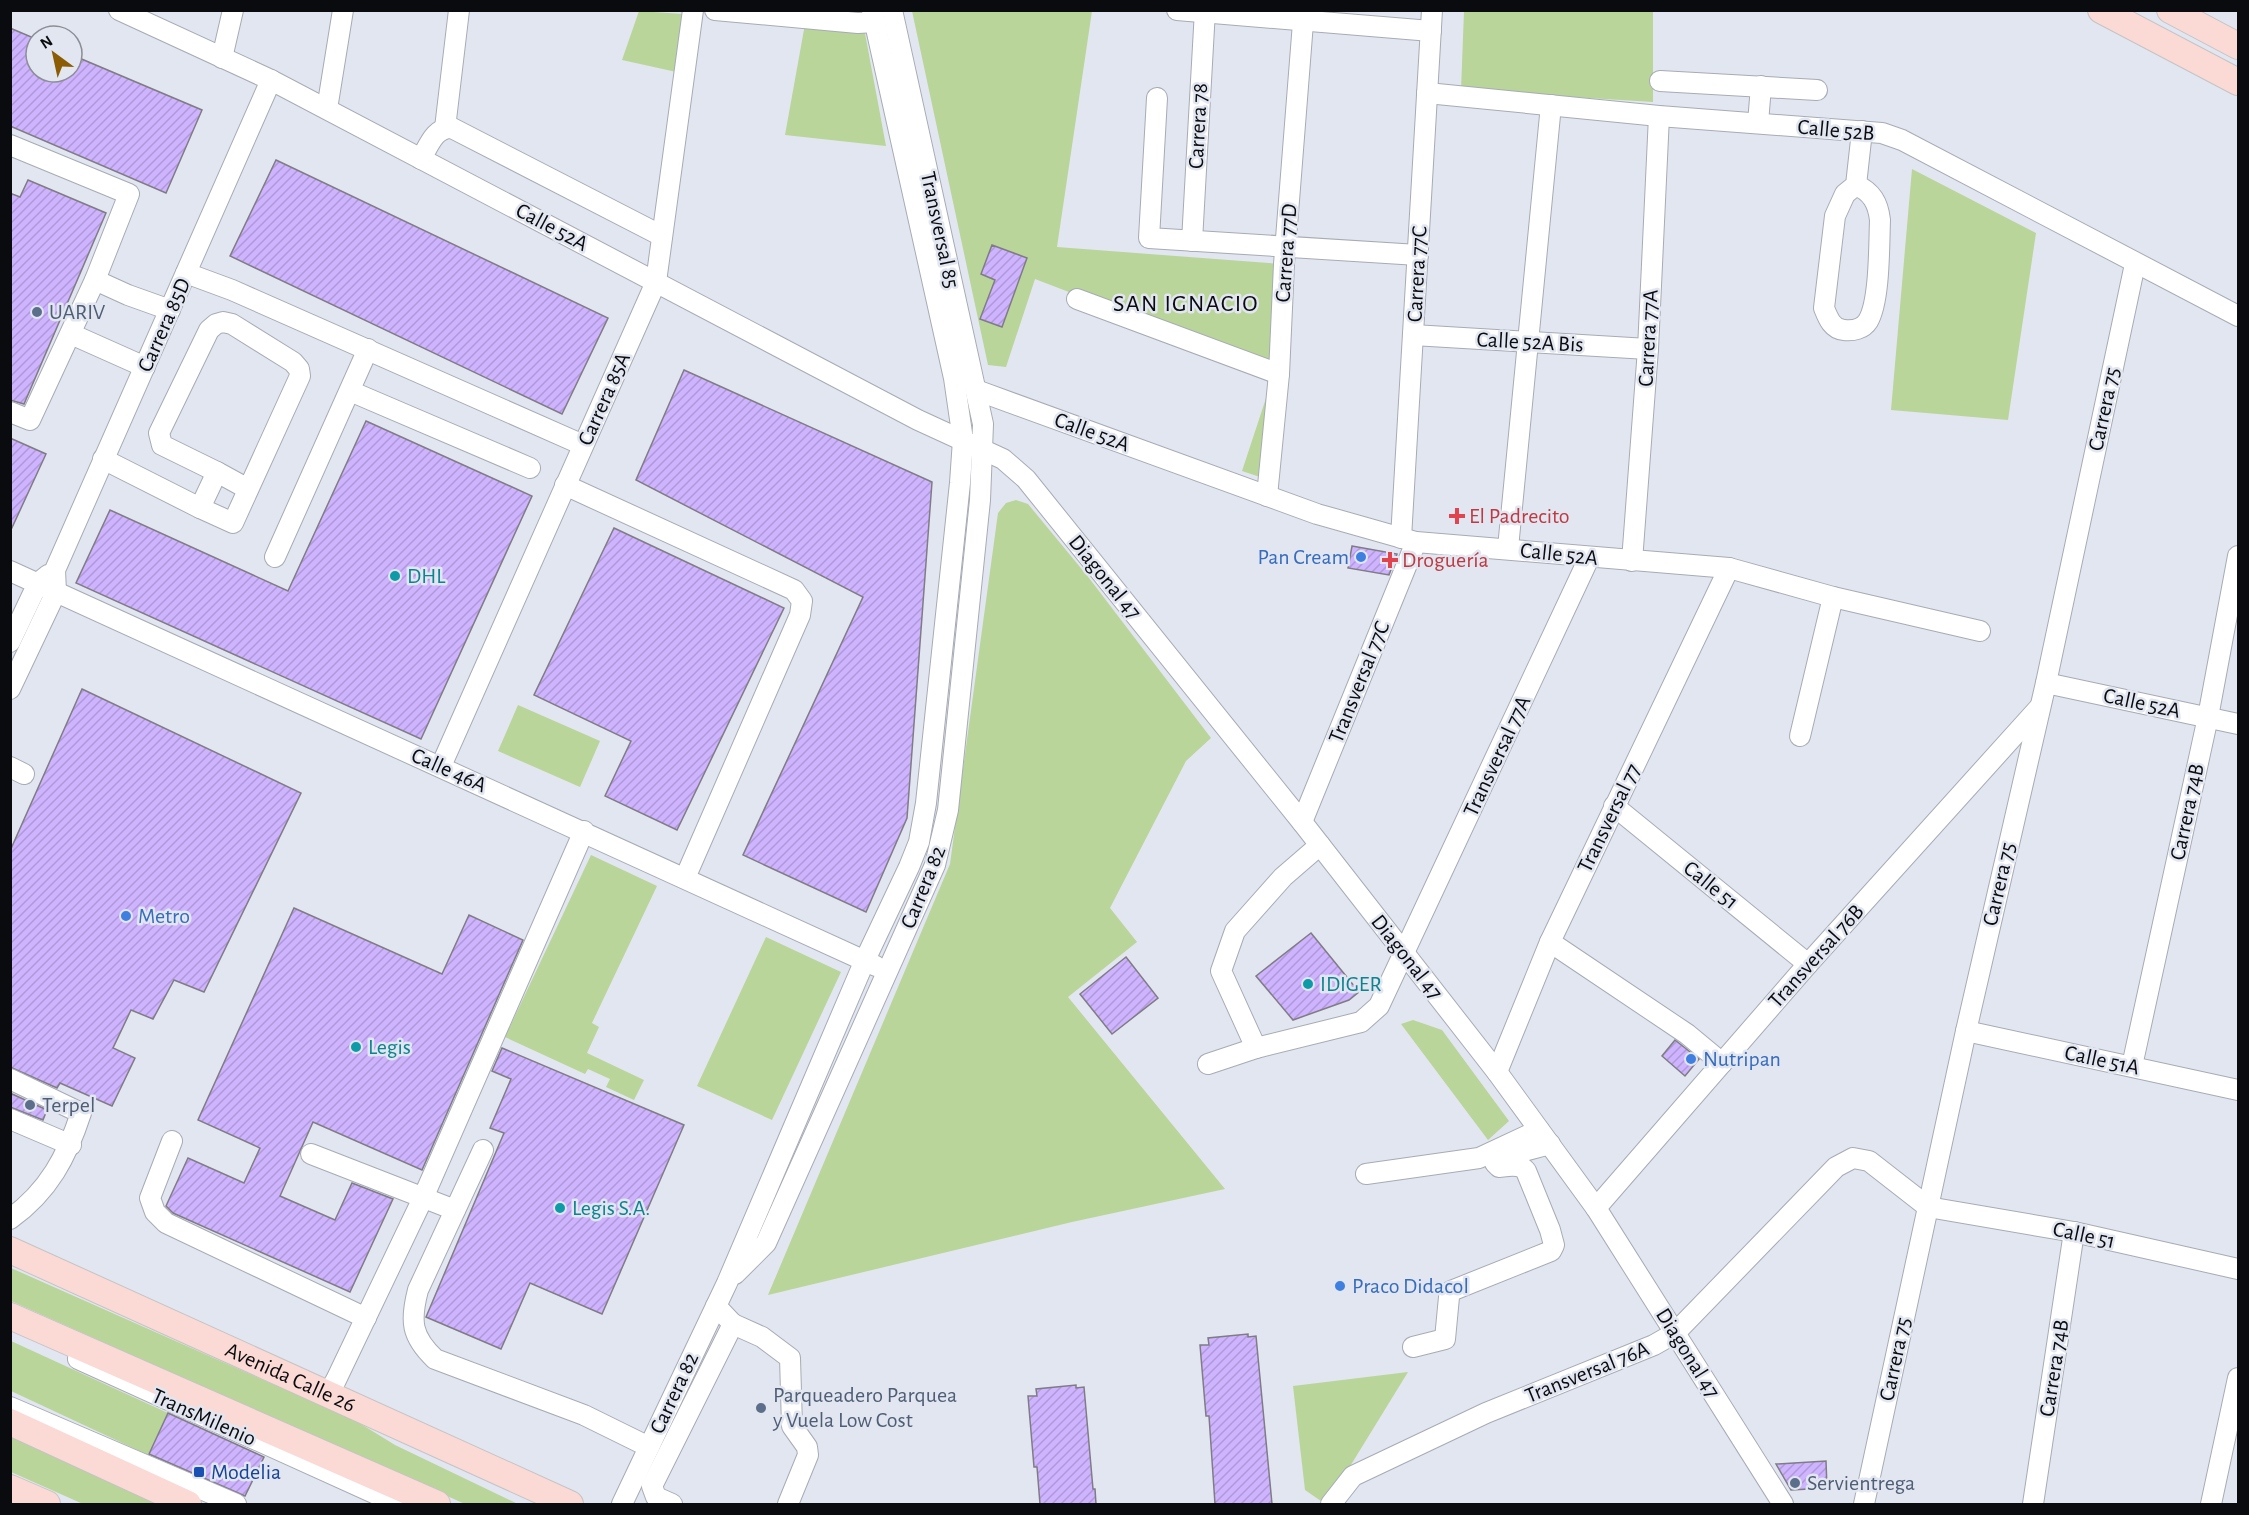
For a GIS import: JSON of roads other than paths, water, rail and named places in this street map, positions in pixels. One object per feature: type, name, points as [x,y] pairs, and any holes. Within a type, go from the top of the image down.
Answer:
[{"type":"main road","points":[[2101,10],[2238,82]]},
{"type":"main road","points":[[2170,10],[2238,46]]},
{"type":"main road","name":"Avenida Calle 26","points":[[10,1250],[570,1504]]},
{"type":"main road","points":[[10,1316],[437,1504]]},
{"type":"main road","points":[[10,1422],[188,1504]]},
{"type":"main road","points":[[11,1490],[46,1504]]},
{"type":"street","name":"Calle 52A","points":[[119,10],[271,80],[918,420],[983,449]]},
{"type":"street","points":[[327,109],[343,10]]},
{"type":"street","points":[[445,128],[459,10]]},
{"type":"street","name":"Carrera 85A","points":[[441,766],[656,282],[693,10]]},
{"type":"street","points":[[715,10],[858,23],[874,16]]},
{"type":"street","name":"Transversal 85","points":[[892,10],[976,390],[983,424],[983,449]]},
{"type":"street","points":[[1177,10],[1304,16],[1431,31]]},
{"type":"street","name":"Carrera 77C","points":[[1408,540],[1413,335],[1432,10]]},
{"type":"street","points":[[222,58],[229,12]]},
{"type":"street","name":"Carrera 78","points":[[1192,241],[1205,12]]},
{"type":"street","name":"Transversal 85","points":[[874,16],[954,378],[963,440]]},
{"type":"street","name":"Carrera 77D","points":[[1267,496],[1279,374],[1286,247],[1304,16]]},
{"type":"street","name":"Carrera 85D","points":[[10,689],[56,591],[56,570],[103,459],[146,367],[271,80]]},
{"type":"street","points":[[1660,81],[1817,90]]},
{"type":"street","points":[[1758,123],[1761,86]]},
{"type":"street","name":"Calle 52B","points":[[1427,93],[1659,116],[1882,133],[1902,140],[2238,316]]},
{"type":"street","points":[[1157,98],[1149,238],[1418,255]]},
{"type":"street","points":[[1508,548],[1551,105]]},
{"type":"street","name":"Carrera 77A","points":[[1632,561],[1648,349],[1659,116]]},
{"type":"street","points":[[421,159],[438,131],[452,128],[662,236]]},
{"type":"street","points":[[1856,184],[1867,189],[1873,197],[1879,208],[1880,220],[1874,307],[1868,323],[1854,331],[1840,330],[1835,327],[1828,320],[1824,308],[1835,216],[1845,194],[1856,184],[1862,131]]},
{"type":"street","points":[[10,145],[129,195],[95,280],[30,420],[10,412]]},
{"type":"street","name":"Carrera 75","points":[[1864,1504],[1966,1030],[2046,683],[2135,264]]},
{"type":"street","points":[[186,273],[232,290],[583,445]]},
{"type":"street","points":[[95,280],[170,310]]},
{"type":"street","points":[[1077,300],[1279,374]]},
{"type":"street","points":[[103,459],[233,523],[300,376],[299,369],[293,362],[232,324],[223,322],[209,330],[159,433],[162,445],[248,489]]},
{"type":"street","points":[[71,334],[146,367]]},
{"type":"street","name":"Calle 52A Bis","points":[[1413,335],[1648,349]]},
{"type":"street","points":[[275,557],[368,349]]},
{"type":"street","name":"Calle 52A","points":[[976,390],[1317,514],[1408,540],[1508,548],[1589,558],[1729,568],[1833,597],[1980,632]]},
{"type":"street","points":[[350,391],[530,468]]},
{"type":"street","name":"Carrera 82","points":[[622,1504],[727,1283],[865,960],[919,842],[931,756],[963,440]]},
{"type":"street","name":"Carrera 82","points":[[727,1283],[766,1243],[935,865],[948,810],[980,500],[983,449]]},
{"type":"street","name":"Diagonal 47","points":[[983,449],[1003,459],[1026,479],[1302,822],[1497,1072],[1596,1208],[1783,1504]]},
{"type":"street","points":[[200,508],[217,472]]},
{"type":"street","points":[[566,485],[794,590],[802,601],[800,615],[685,878]]},
{"type":"street","name":"Transversal 77C","points":[[1302,822],[1408,540]]},
{"type":"street","name":"Carrera 74B","points":[[2132,1066],[2208,717],[2238,556]]},
{"type":"street","name":"Transversal 77A","points":[[1208,1064],[1256,1048],[1361,1022],[1379,1006],[1589,558]]},
{"type":"street","name":"Transversal 77","points":[[1497,1072],[1550,942],[1729,568]]},
{"type":"street","points":[[10,642],[38,583],[56,570]]},
{"type":"street","name":"Calle 46A","points":[[10,571],[887,971]]},
{"type":"street","points":[[1800,736],[1833,597]]},
{"type":"street","name":"Calle 52A","points":[[2046,683],[2238,724]]},
{"type":"street","name":"Transversal 76B","points":[[1596,1208],[1808,964],[2040,707]]},
{"type":"street","name":"Calle 51","points":[[1614,806],[1808,964]]},
{"type":"street","points":[[328,1394],[423,1198],[584,831]]},
{"type":"street","points":[[1256,1048],[1221,970],[1236,931],[1283,877],[1320,845]]},
{"type":"street","points":[[1550,942],[1687,1034],[1722,1063]]},
{"type":"street","name":"Calle 51A","points":[[1966,1030],[2238,1090]]},
{"type":"street","points":[[10,1079],[81,1113],[71,1145],[45,1186],[32,1201],[10,1219]]},
{"type":"street","points":[[10,1119],[71,1145]]},
{"type":"street","points":[[1366,1174],[1479,1158],[1544,1137]]},
{"type":"street","points":[[1413,1347],[1445,1339],[1451,1291],[1551,1251],[1554,1245],[1550,1230],[1526,1171],[1523,1167],[1499,1167],[1495,1163],[1498,1158],[1544,1137]]},
{"type":"street","points":[[172,1141],[150,1198],[159,1218],[166,1224],[366,1318]]},
{"type":"street","points":[[483,1150],[418,1290],[412,1313],[415,1332],[425,1350],[435,1359],[584,1415],[649,1447]]},
{"type":"street","points":[[311,1154],[455,1210]]},
{"type":"street","name":"Transversal 76A","points":[[1331,1504],[1353,1476],[1486,1413],[1654,1345],[1675,1333],[1836,1167],[1853,1158],[1869,1161],[1928,1207]]},
{"type":"street","name":"Calle 51","points":[[1928,1207],[2074,1232],[2238,1269]]},
{"type":"street","name":"Carrera 74B","points":[[2033,1504],[2074,1232]]},
{"type":"street","points":[[716,1306],[733,1324],[762,1337],[790,1359],[792,1426],[807,1447],[808,1455],[788,1504]]},
{"type":"street","points":[[672,1504],[656,1497],[652,1486],[733,1324]]},
{"type":"street","name":"TransMilenio","points":[[10,1329],[398,1504]]},
{"type":"street","points":[[2211,1504],[2238,1378]]},
{"type":"street","points":[[10,1407],[236,1504]]},
{"type":"place","name":"UARIV","points":[[37,312]]},
{"type":"place","name":"El Padrecito","points":[[1457,516]]},
{"type":"place","name":"Pan Cream","points":[[1361,557]]},
{"type":"place","name":"Droguería","points":[[1390,560]]},
{"type":"place","name":"DHL","points":[[395,576]]},
{"type":"place","name":"Metro","points":[[126,916]]},
{"type":"place","name":"IDIGER","points":[[1308,984]]},
{"type":"place","name":"Legis","points":[[356,1047]]},
{"type":"place","name":"Nutripan","points":[[1691,1059]]},
{"type":"place","name":"Terpel","points":[[30,1105]]},
{"type":"place","name":"Legis S.A.","points":[[560,1208]]},
{"type":"place","name":"Praco Didacol","points":[[1340,1286]]},
{"type":"place","name":"Parqueadero Parquea y Vuela Low Cost","points":[[761,1408]]},
{"type":"place","name":"Modelia","points":[[199,1472]]},
{"type":"place","name":"Servientrega","points":[[1795,1483]]},
{"type":"district","name":"SAN IGNACIO","points":[[1186,304]]}]
